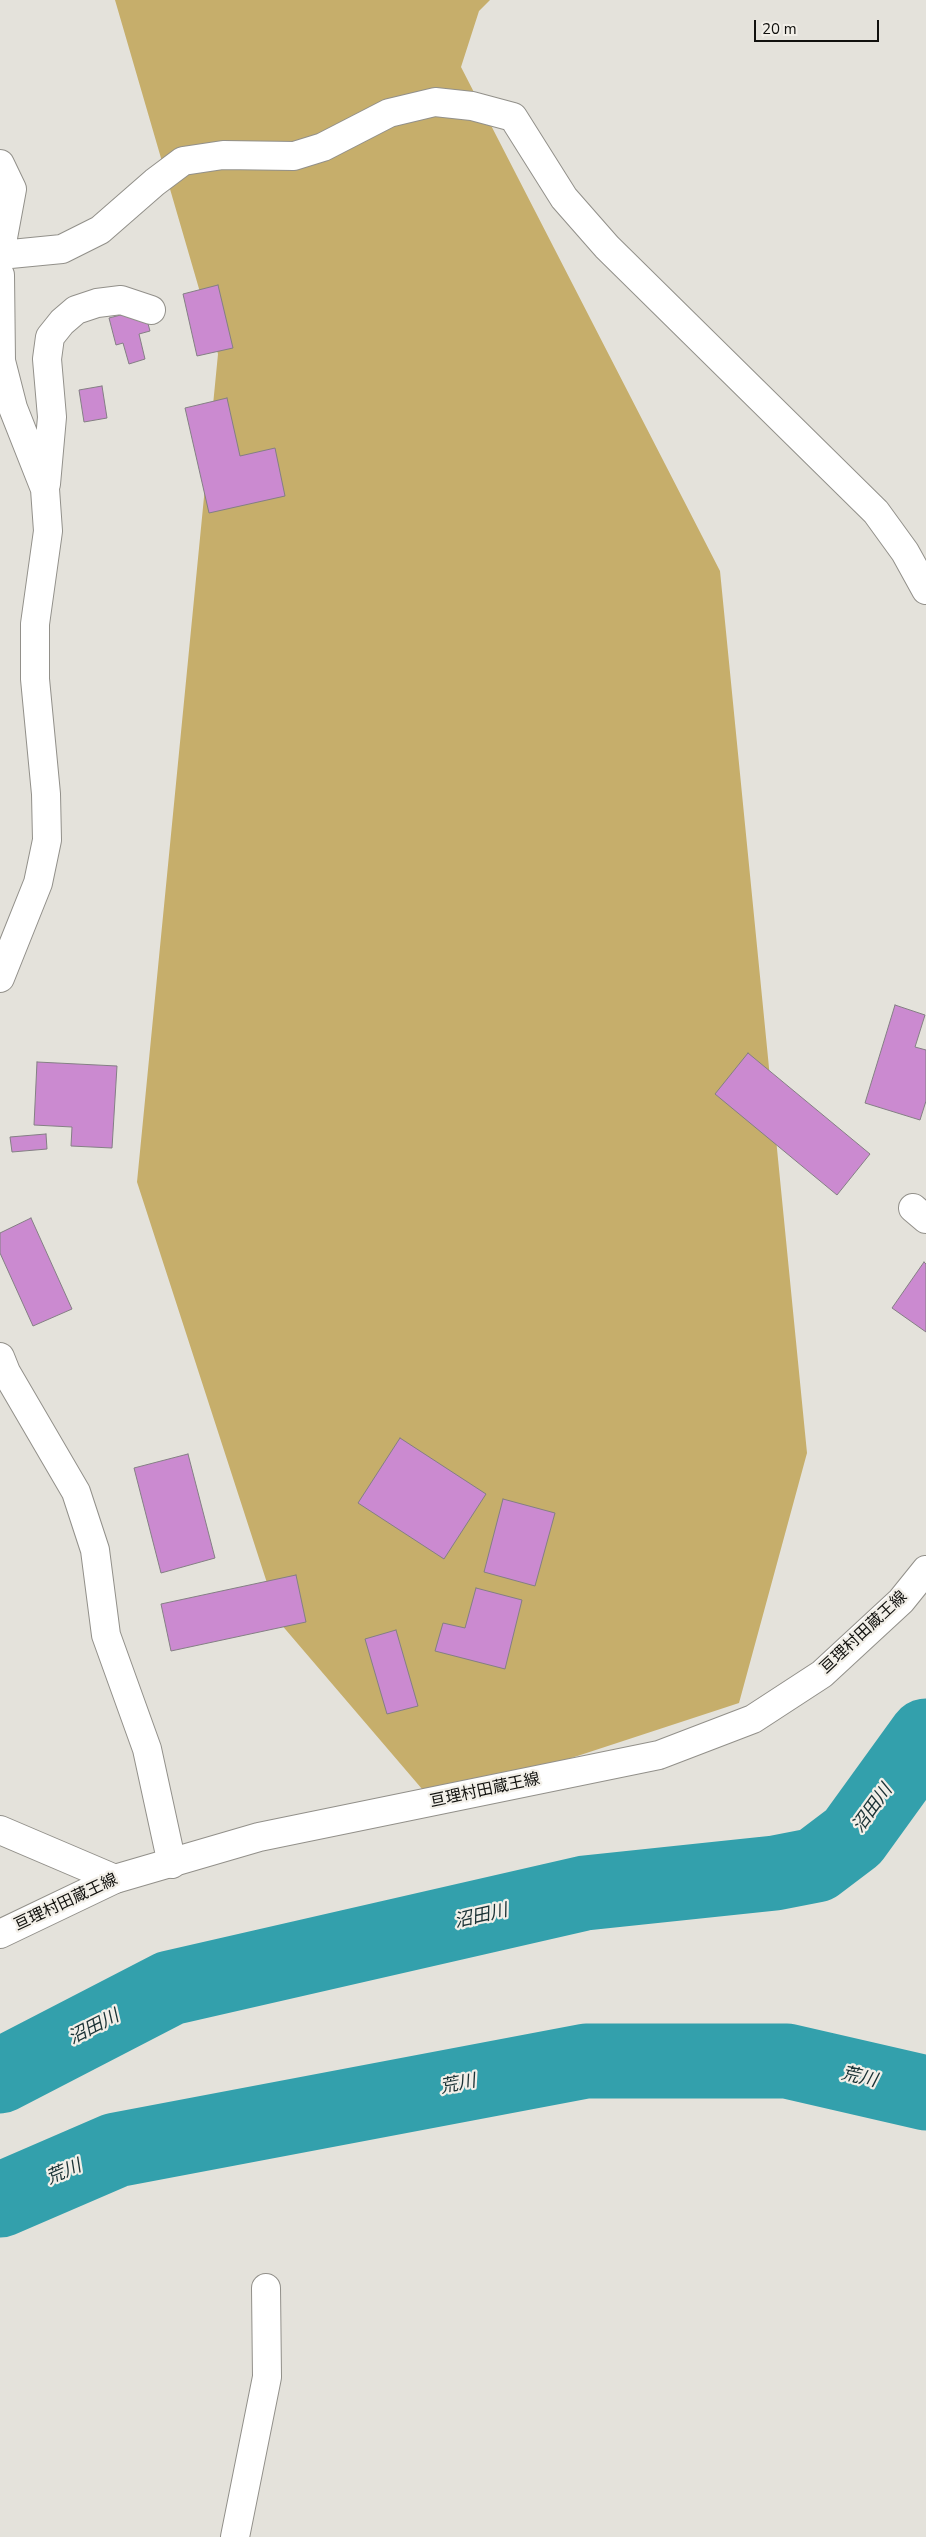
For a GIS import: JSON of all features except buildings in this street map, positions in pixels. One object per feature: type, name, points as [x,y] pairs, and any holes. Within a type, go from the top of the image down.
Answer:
[{"type":"street","points":[[0,164],[12,189],[0,255],[62,249],[100,230],[155,182],[183,161],[223,155],[294,156],[323,148],[389,113],[435,102],[472,106],[513,117],[564,198],[608,247],[876,512],[905,552],[926,590]]},
{"type":"street","points":[[0,275],[1,361],[13,408],[45,489]]},
{"type":"street","points":[[0,978],[38,883],[47,840],[46,794],[34,679],[35,624],[48,531],[45,489],[52,417],[47,359],[50,337],[62,322],[76,310],[97,303],[121,300],[152,310]]},
{"type":"street","points":[[0,1357],[6,1372],[76,1492],[96,1550],[106,1635],[147,1749],[172,1864]]},
{"type":"street","name":"亘理村田蔵王線","points":[[0,1934],[115,1879],[172,1864],[259,1837],[659,1755],[753,1719],[822,1674],[901,1601],[926,1570]]},
{"type":"street","points":[[0,1830],[115,1879]]},
{"type":"street","points":[[235,2537],[267,2377],[266,2288]]},
{"type":"shaded area","points":[[115,0],[490,0],[479,11],[461,67],[720,571],[807,1453],[739,1703],[434,1803],[280,1623],[137,1182],[218,354]]},
{"type":"waterway","name":"沼田川","points":[[0,2076],[170,1988],[585,1893],[775,1873],[816,1865],[853,1837],[926,1736]]},
{"type":"waterway","name":"荒川","points":[[0,2200],[116,2150],[586,2061],[787,2061],[926,2093]]}]
